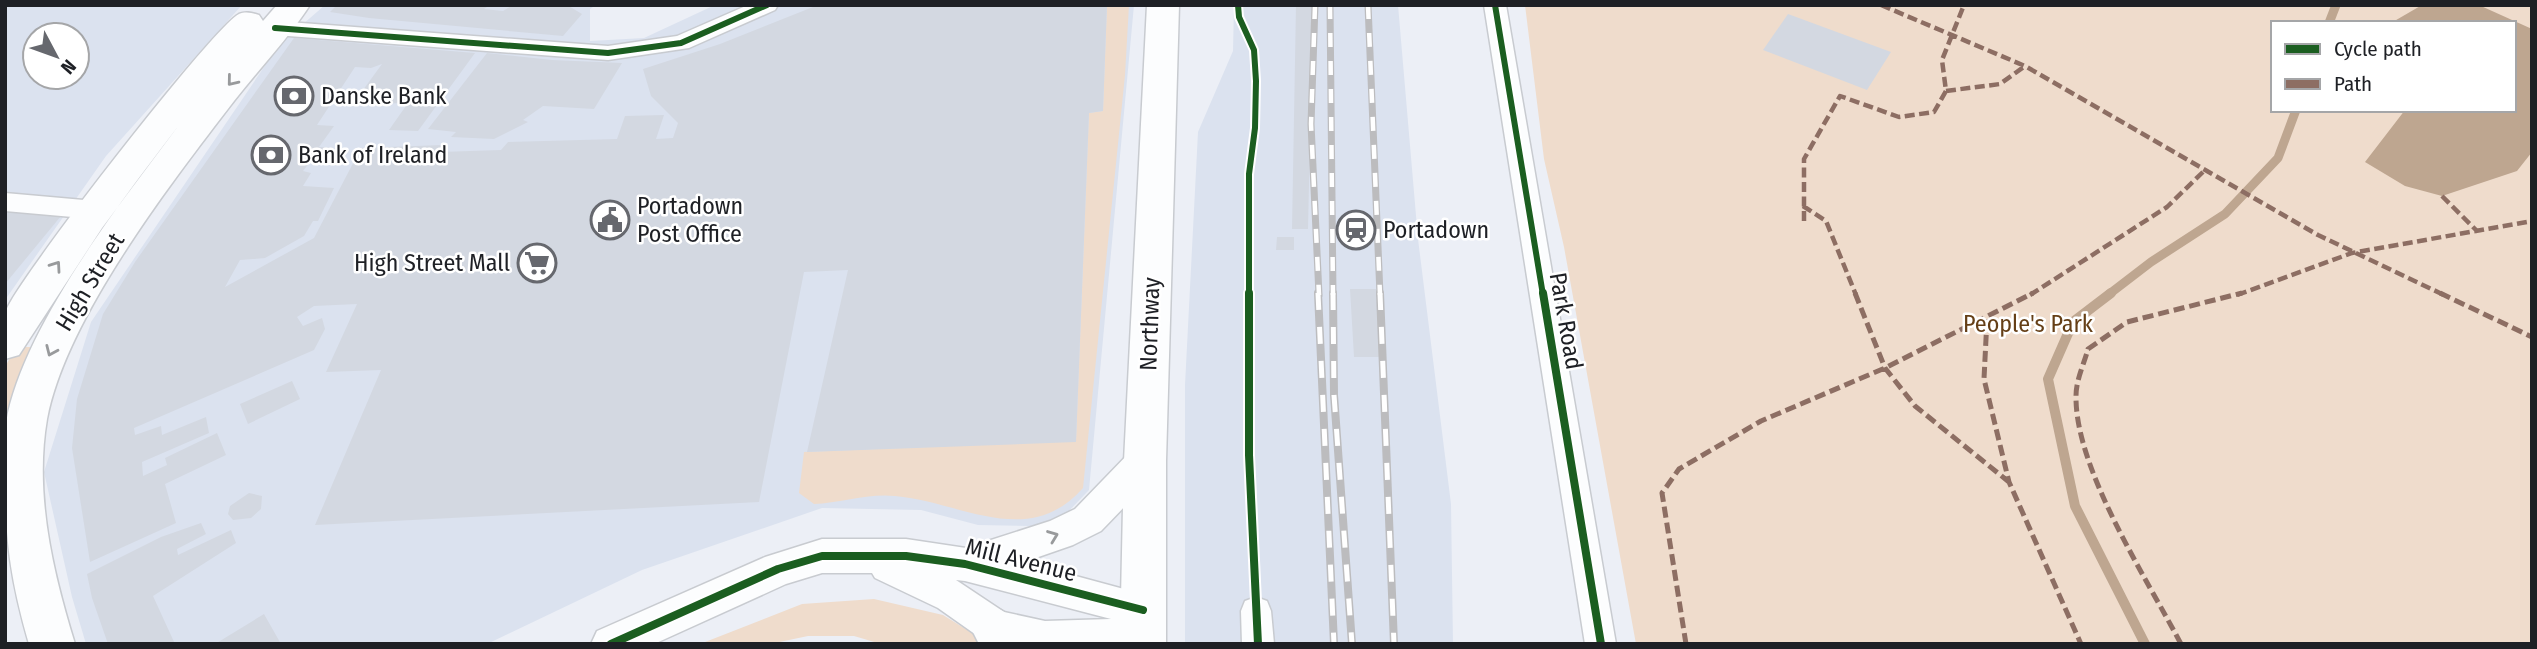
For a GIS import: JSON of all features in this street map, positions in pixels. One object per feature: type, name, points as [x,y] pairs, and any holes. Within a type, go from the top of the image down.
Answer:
[{"type":"main road","name":"Northway","points":[[1143,630],[1145,461],[1163,5]]},
{"type":"main road","name":"High Street","points":[[5,344],[95,210],[202,74],[277,13]]},
{"type":"main road","name":"High Street","points":[[52,644],[19,575],[14,484],[38,380],[63,324],[124,225],[277,13]]},
{"type":"street","points":[[277,13],[608,53],[681,43],[767,5]]},
{"type":"street","name":"Park Road","points":[[1495,5],[1601,644]]},
{"type":"street","points":[[5,202],[95,210]]},
{"type":"street","points":[[965,564],[1060,534],[1088,520],[1145,461]]},
{"type":"street","name":"Mill Avenue","points":[[611,644],[803,560],[822,556],[906,556],[965,564],[1143,630]]},
{"type":"street","name":"Mill Avenue","points":[[867,557],[926,581],[952,596],[1001,636],[1045,639],[1143,630]]},
{"type":"street","points":[[1256,611],[1258,644]]},
{"type":"shaded area","points":[[5,5],[242,5],[106,156],[5,300]]},
{"type":"shaded area","points":[[325,5],[596,5],[590,9],[590,41],[644,38],[715,5],[1134,5],[1089,490],[1064,516],[1031,526],[978,525],[921,510],[822,508],[642,570],[487,644],[86,644],[72,597],[44,472],[91,322],[279,45]]},
{"type":"shaded area","points":[[1234,5],[1398,5],[1418,239],[1451,504],[1453,644],[1185,644],[1185,385],[1198,132],[1233,51]]},
{"type":"shaded area","points":[[2422,5],[2481,6],[2514,21],[2394,21]]},
{"type":"shaded area","points":[[2516,22],[2532,29],[2532,152],[2517,171],[2442,196],[2405,186],[2365,162],[2403,112],[2516,112]]},
{"type":"green space","points":[[1107,5],[1129,5],[1125,75],[1083,488],[1062,506],[1040,516],[1017,519],[993,518],[895,496],[814,504],[799,493],[804,452],[1076,441],[1089,113],[1103,111]]},
{"type":"green space","name":"People's Park","points":[[1525,5],[2532,5],[2532,644],[1636,644],[1564,247],[1544,159]]},
{"type":"green space","points":[[16,347],[35,347],[5,439],[5,367]]},
{"type":"green space","points":[[874,599],[943,615],[990,644],[881,644],[854,636],[808,636],[770,644],[700,644],[802,604]]},
{"type":"building","points":[[337,5],[490,5],[484,9],[503,11],[513,5],[567,5],[582,14],[563,36],[330,12]]},
{"type":"building","points":[[818,5],[1107,5],[1103,111],[1089,113],[1076,442],[807,452],[848,270],[804,272],[759,502],[315,525],[381,370],[326,372],[357,304],[314,306],[297,317],[303,326],[322,318],[325,329],[314,350],[134,428],[135,435],[161,426],[162,435],[206,417],[209,433],[142,462],[143,476],[167,465],[165,458],[217,433],[226,455],[165,484],[176,523],[90,562],[72,448],[77,399],[103,314],[135,262],[294,38],[475,53],[418,131],[389,130],[408,103],[367,104],[375,91],[363,90],[382,64],[371,68],[355,67],[317,125],[334,126],[319,147],[334,148],[325,162],[310,162],[303,171],[311,173],[303,186],[334,188],[318,221],[313,221],[304,236],[265,258],[240,260],[225,287],[314,238],[361,148],[443,145],[440,152],[501,150],[508,142],[617,139],[625,116],[664,115],[656,139],[673,138],[678,123],[651,96],[643,69],[720,44]]},
{"type":"building","points":[[1296,5],[1313,5],[1308,229],[1292,229]]},
{"type":"building","points":[[1788,14],[1891,52],[1867,90],[1763,50]]},
{"type":"building","points":[[487,53],[552,60],[622,63],[594,109],[543,106],[523,120],[528,122],[494,139],[451,137],[456,132],[428,129]]},
{"type":"building","points":[[5,210],[61,216],[5,284]]},
{"type":"building","points":[[1277,237],[1294,237],[1294,250],[1276,250]]},
{"type":"building","points":[[1350,289],[1376,289],[1381,357],[1354,357]]},
{"type":"building","points":[[292,381],[300,399],[248,424],[240,404]]},
{"type":"building","points":[[249,493],[262,496],[261,509],[251,518],[233,520],[228,514],[230,506]]},
{"type":"building","points":[[201,523],[206,534],[177,549],[178,555],[231,530],[236,543],[153,596],[175,644],[108,644],[92,598],[87,574],[161,537]]},
{"type":"building","points":[[264,614],[281,644],[215,644]]},
{"type":"waterway","points":[[2330,21],[2336,5]]},
{"type":"waterway","points":[[2108,295],[2151,262],[2225,214],[2278,158],[2295,112]]},
{"type":"waterway","points":[[2111,293],[2073,322],[2048,379],[2075,506],[2145,644]]},
{"type":"railway","points":[[1315,5],[1311,124],[1319,295]]},
{"type":"railway","points":[[1330,5],[1333,295]]},
{"type":"railway","points":[[1368,5],[1380,295]]},
{"type":"railway","points":[[1318,293],[1334,644]]},
{"type":"railway","points":[[1333,293],[1334,395],[1352,644]]},
{"type":"railway","points":[[1380,293],[1394,644]]},
{"type":"marked path","points":[[1881,5],[2025,66],[2318,235],[2532,337]]},
{"type":"marked path","points":[[1804,221],[1804,159],[1840,96],[1899,117],[1934,112],[1946,91],[1942,60],[1964,5]]},
{"type":"marked path","points":[[1946,91],[2000,84],[2025,66]]},
{"type":"marked path","points":[[1686,644],[1662,493],[1679,469],[1761,421],[1885,368],[1987,319],[2049,284],[2167,207],[2205,170]]},
{"type":"marked path","points":[[2442,196],[2478,232]]},
{"type":"marked path","points":[[1803,206],[1826,221],[1885,368],[1915,406],[2009,482]]},
{"type":"marked path","points":[[2181,644],[2116,522],[2087,453],[2078,423],[2076,397],[2088,349],[2127,322],[2231,297],[2352,253],[2532,221]]},
{"type":"marked path","points":[[1987,319],[1984,379],[2009,482],[2081,644]]},
{"type":"cycle path","points":[[275,28],[608,53],[681,43],[767,5]]},
{"type":"cycle path","points":[[1238,5],[1241,23],[1253,44],[1257,97],[1249,174],[1249,455],[1258,644]]},
{"type":"cycle path","points":[[1495,5],[1601,644]]},
{"type":"cycle path","points":[[611,644],[778,569],[822,556],[906,556],[965,564],[1143,610]]},
{"type":"place","name":"Danske Bank","points":[[294,96]]},
{"type":"place","name":"Bank of Ireland","points":[[271,155]]},
{"type":"place","name":"Portadown Post Office","points":[[610,220]]},
{"type":"place","name":"Portadown","points":[[1356,230]]},
{"type":"place","name":"High Street Mall","points":[[537,263]]}]
